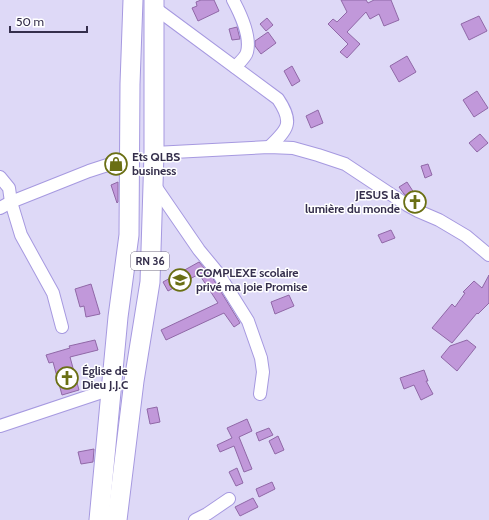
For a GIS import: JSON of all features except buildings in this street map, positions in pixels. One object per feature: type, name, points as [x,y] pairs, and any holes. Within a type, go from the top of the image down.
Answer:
[{"type":"main road","name":"RN 36","points":[[99,520],[118,317],[129,235],[130,84],[133,0]]},
{"type":"main road","name":"RN 36","points":[[117,520],[134,381],[150,282],[154,153],[154,4]]},
{"type":"street","points":[[233,0],[239,10],[248,39],[247,53],[235,66]]},
{"type":"street","points":[[154,4],[199,42],[235,66],[278,99],[286,111],[287,122],[282,134],[269,147]]},
{"type":"street","points":[[154,153],[269,147],[293,148],[345,164],[407,205],[466,236],[489,255]]},
{"type":"street","points":[[0,208],[11,202],[89,171],[129,158]]},
{"type":"street","points":[[0,177],[9,188],[11,202],[21,235],[53,293],[62,327]]},
{"type":"street","points":[[152,182],[199,250],[218,273],[248,321],[261,358],[263,372],[260,394]]},
{"type":"street","points":[[2,424],[111,389]]},
{"type":"street","points":[[195,520],[207,514],[229,499]]},
{"type":"place","name":"Ets QLBS business","points":[[116,164]]},
{"type":"place","name":"JESUS la lumière du monde","points":[[415,202]]},
{"type":"place","name":"COMPLEXE scolaire privé ma joie Promise","points":[[180,280]]},
{"type":"place","name":"Église de Dieu J.J.C","points":[[67,378]]}]
